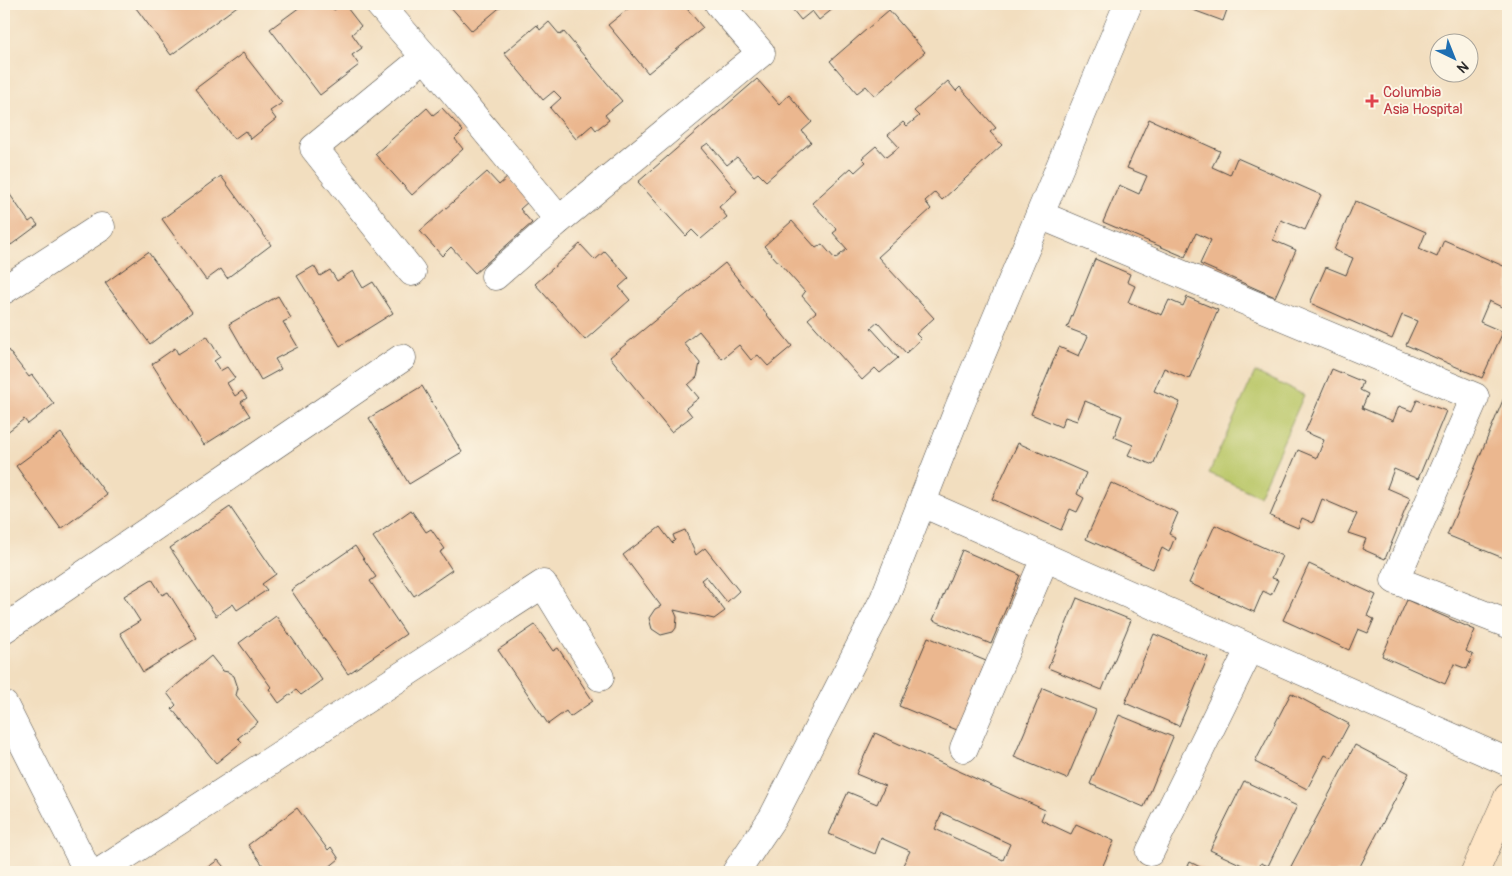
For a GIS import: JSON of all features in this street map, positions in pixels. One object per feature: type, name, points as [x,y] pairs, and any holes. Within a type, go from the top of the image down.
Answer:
[{"type":"main road","points":[[1475,872],[1508,797]]},
{"type":"street","points":[[379,4],[559,220]]},
{"type":"street","points":[[495,276],[559,220],[761,53],[719,4]]},
{"type":"street","points":[[736,872],[773,817],[884,599],[958,410],[1128,4]]},
{"type":"street","points":[[412,272],[314,148],[425,57]]},
{"type":"street","points":[[1040,215],[1475,397],[1395,580],[1508,624]]},
{"type":"street","points":[[4,290],[101,227]]},
{"type":"street","points":[[4,629],[402,358]]},
{"type":"street","points":[[922,503],[1508,762]]},
{"type":"street","points":[[964,748],[1045,558]]},
{"type":"street","points":[[100,872],[543,584],[600,677]]},
{"type":"street","points":[[1150,852],[1250,648]]},
{"type":"street","points":[[4,706],[88,872]]},
{"type":"green space","points":[[1255,372],[1304,395],[1259,496],[1209,473]]},
{"type":"building","points":[[133,4],[240,4],[171,55]]},
{"type":"building","points":[[304,4],[329,4],[334,10],[344,4],[361,26],[352,34],[362,48],[352,55],[359,65],[320,95],[270,29]]},
{"type":"building","points":[[448,4],[504,4],[472,31]]},
{"type":"building","points":[[634,4],[683,4],[703,28],[648,73],[608,25]]},
{"type":"building","points":[[788,4],[839,4],[819,20],[812,11],[801,20]]},
{"type":"building","points":[[1177,4],[1229,4],[1223,21]]},
{"type":"building","points":[[889,10],[925,52],[875,96],[866,86],[857,93],[830,61]]},
{"type":"building","points":[[549,22],[560,35],[564,32],[622,101],[605,115],[609,120],[596,130],[592,125],[576,139],[550,108],[561,98],[554,91],[543,100],[504,53],[537,25],[540,30]]},
{"type":"building","points":[[243,53],[282,103],[270,111],[276,119],[251,139],[245,131],[234,139],[195,89]]},
{"type":"building","points":[[757,79],[779,104],[789,95],[812,122],[802,131],[811,142],[766,181],[758,173],[754,176],[737,157],[727,165],[708,143],[701,148],[737,191],[719,207],[727,217],[701,239],[692,230],[686,236],[638,182]]},
{"type":"building","points":[[948,81],[956,91],[960,87],[996,128],[990,132],[1002,145],[942,200],[935,192],[925,201],[931,209],[878,257],[934,318],[916,334],[921,339],[906,353],[878,322],[871,328],[898,358],[880,373],[875,368],[862,380],[808,319],[816,312],[802,296],[805,292],[764,246],[792,221],[816,248],[822,244],[835,259],[847,249],[833,233],[837,230],[812,203],[851,168],[855,172],[866,162],[862,158],[876,146],[886,157],[899,147],[888,135],[903,122],[907,126],[919,116],[914,111]]},
{"type":"building","points":[[427,108],[433,115],[442,108],[463,131],[455,139],[463,149],[412,195],[375,154]]},
{"type":"building","points":[[1149,119],[1220,151],[1212,167],[1230,175],[1237,158],[1321,195],[1305,230],[1281,220],[1273,240],[1296,250],[1275,297],[1200,264],[1211,240],[1196,233],[1185,257],[1103,222],[1119,185],[1139,194],[1147,176],[1127,168]]},
{"type":"building","points":[[487,172],[499,185],[508,177],[529,201],[520,209],[532,223],[475,273],[451,247],[442,256],[420,231]]},
{"type":"building","points":[[221,176],[271,245],[227,278],[221,269],[206,280],[162,219]]},
{"type":"building","points":[[4,186],[29,222],[33,219],[38,225],[11,245],[7,238],[4,240]]},
{"type":"building","points":[[1355,201],[1426,232],[1419,249],[1437,257],[1444,240],[1508,268],[1508,310],[1489,301],[1480,322],[1503,332],[1482,378],[1406,345],[1417,321],[1402,315],[1392,339],[1310,303],[1326,267],[1346,275],[1353,258],[1334,250]]},
{"type":"building","points":[[580,244],[595,260],[605,251],[629,278],[619,287],[630,300],[585,340],[535,284]]},
{"type":"building","points":[[148,252],[192,312],[150,344],[105,283]]},
{"type":"building","points":[[1095,259],[1130,274],[1127,282],[1135,286],[1128,302],[1162,315],[1169,300],[1183,306],[1187,297],[1218,310],[1189,379],[1164,368],[1154,391],[1180,402],[1153,465],[1128,455],[1133,445],[1114,437],[1122,416],[1085,401],[1077,421],[1065,417],[1061,427],[1031,414],[1059,347],[1079,356],[1088,336],[1067,328]]},
{"type":"building","points":[[725,263],[792,346],[768,366],[758,355],[751,360],[739,345],[722,359],[699,331],[684,343],[700,363],[697,377],[688,385],[699,398],[686,408],[692,416],[671,432],[610,357]]},
{"type":"building","points":[[314,266],[320,276],[330,270],[337,281],[353,271],[363,288],[373,282],[393,313],[340,346],[297,276]]},
{"type":"building","points":[[278,296],[291,318],[283,322],[298,347],[275,359],[281,369],[261,380],[229,324]]},
{"type":"building","points":[[207,336],[220,357],[214,361],[220,371],[227,367],[235,378],[227,383],[235,396],[242,391],[247,398],[241,402],[250,416],[204,445],[152,364],[175,348],[178,354]]},
{"type":"building","points":[[4,345],[29,377],[32,375],[54,404],[28,424],[24,419],[6,433],[4,430]]},
{"type":"building","points":[[1332,369],[1363,382],[1360,390],[1368,394],[1362,408],[1393,421],[1399,406],[1412,411],[1417,400],[1446,411],[1418,479],[1394,469],[1387,488],[1410,498],[1385,559],[1362,549],[1366,539],[1348,533],[1357,514],[1322,499],[1313,523],[1302,518],[1298,528],[1270,516],[1298,450],[1317,458],[1324,440],[1305,432]]},
{"type":"building","points":[[422,386],[462,452],[409,484],[369,418]]},
{"type":"building","points":[[1508,388],[1508,560],[1447,535]]},
{"type":"building","points":[[61,433],[107,495],[61,529],[16,466]]},
{"type":"building","points":[[1018,443],[1086,473],[1077,494],[1084,498],[1077,512],[1070,509],[1061,530],[992,499]]},
{"type":"building","points":[[1111,483],[1178,513],[1169,534],[1175,537],[1169,552],[1162,548],[1153,569],[1086,539]]},
{"type":"building","points":[[230,507],[276,574],[262,584],[267,590],[237,610],[233,604],[216,616],[170,548]]},
{"type":"building","points":[[411,510],[426,532],[431,529],[445,549],[440,552],[452,570],[414,596],[373,537]]},
{"type":"building","points":[[1215,525],[1282,556],[1272,578],[1278,580],[1271,595],[1263,591],[1254,612],[1189,583]]},
{"type":"building","points":[[660,527],[672,543],[675,540],[673,535],[685,530],[696,555],[705,548],[739,591],[727,602],[706,576],[701,580],[725,611],[714,619],[674,610],[677,617],[676,628],[673,632],[661,635],[652,629],[649,618],[655,609],[661,606],[623,555]]},
{"type":"building","points":[[355,546],[376,577],[370,581],[406,634],[348,674],[291,590]]},
{"type":"building","points":[[962,550],[1020,575],[991,644],[933,620]]},
{"type":"building","points":[[1309,564],[1376,595],[1367,616],[1374,619],[1368,633],[1358,629],[1349,650],[1283,620]]},
{"type":"building","points":[[152,579],[162,595],[168,592],[197,638],[143,672],[120,633],[140,621],[124,596]]},
{"type":"building","points":[[1077,598],[1131,620],[1102,690],[1048,668]]},
{"type":"building","points":[[1407,600],[1475,630],[1466,651],[1473,655],[1467,669],[1454,664],[1445,684],[1382,656]]},
{"type":"building","points":[[276,616],[322,680],[301,695],[296,690],[279,703],[269,689],[271,687],[239,643]]},
{"type":"building","points":[[535,625],[553,651],[558,648],[593,701],[570,717],[566,711],[548,724],[498,650]]},
{"type":"building","points":[[1154,634],[1208,657],[1179,726],[1125,703]]},
{"type":"building","points":[[928,637],[986,661],[957,730],[899,706]]},
{"type":"building","points":[[211,656],[223,671],[234,676],[238,688],[236,695],[258,722],[238,738],[242,742],[216,763],[172,709],[176,705],[167,693]]},
{"type":"building","points":[[1043,688],[1096,710],[1067,779],[1014,757]]},
{"type":"building","points":[[1291,693],[1349,724],[1331,758],[1325,755],[1307,789],[1255,762]]},
{"type":"building","points":[[1119,715],[1173,737],[1144,807],[1090,784]]},
{"type":"building","points":[[875,733],[1045,810],[1041,820],[1071,834],[1076,824],[1114,841],[1100,872],[958,872],[949,869],[948,872],[915,872],[902,867],[910,851],[881,838],[875,854],[829,834],[848,792],[877,804],[885,786],[856,774]],"holes":[[[942,813],[1010,844],[1003,860],[935,829]]]},
{"type":"building","points":[[1355,745],[1409,773],[1357,872],[1288,872]]},
{"type":"building","points":[[1244,781],[1297,806],[1268,866],[1261,863],[1257,872],[1210,850]]},
{"type":"building","points":[[297,808],[328,850],[331,847],[339,859],[323,872],[268,872],[248,845]]},
{"type":"building","points":[[218,860],[228,872],[201,872]]},
{"type":"building","points":[[1190,862],[1210,872],[1185,872]]},
{"type":"place","name":"Columbia Asia Hospital","points":[[1372,101]]}]
